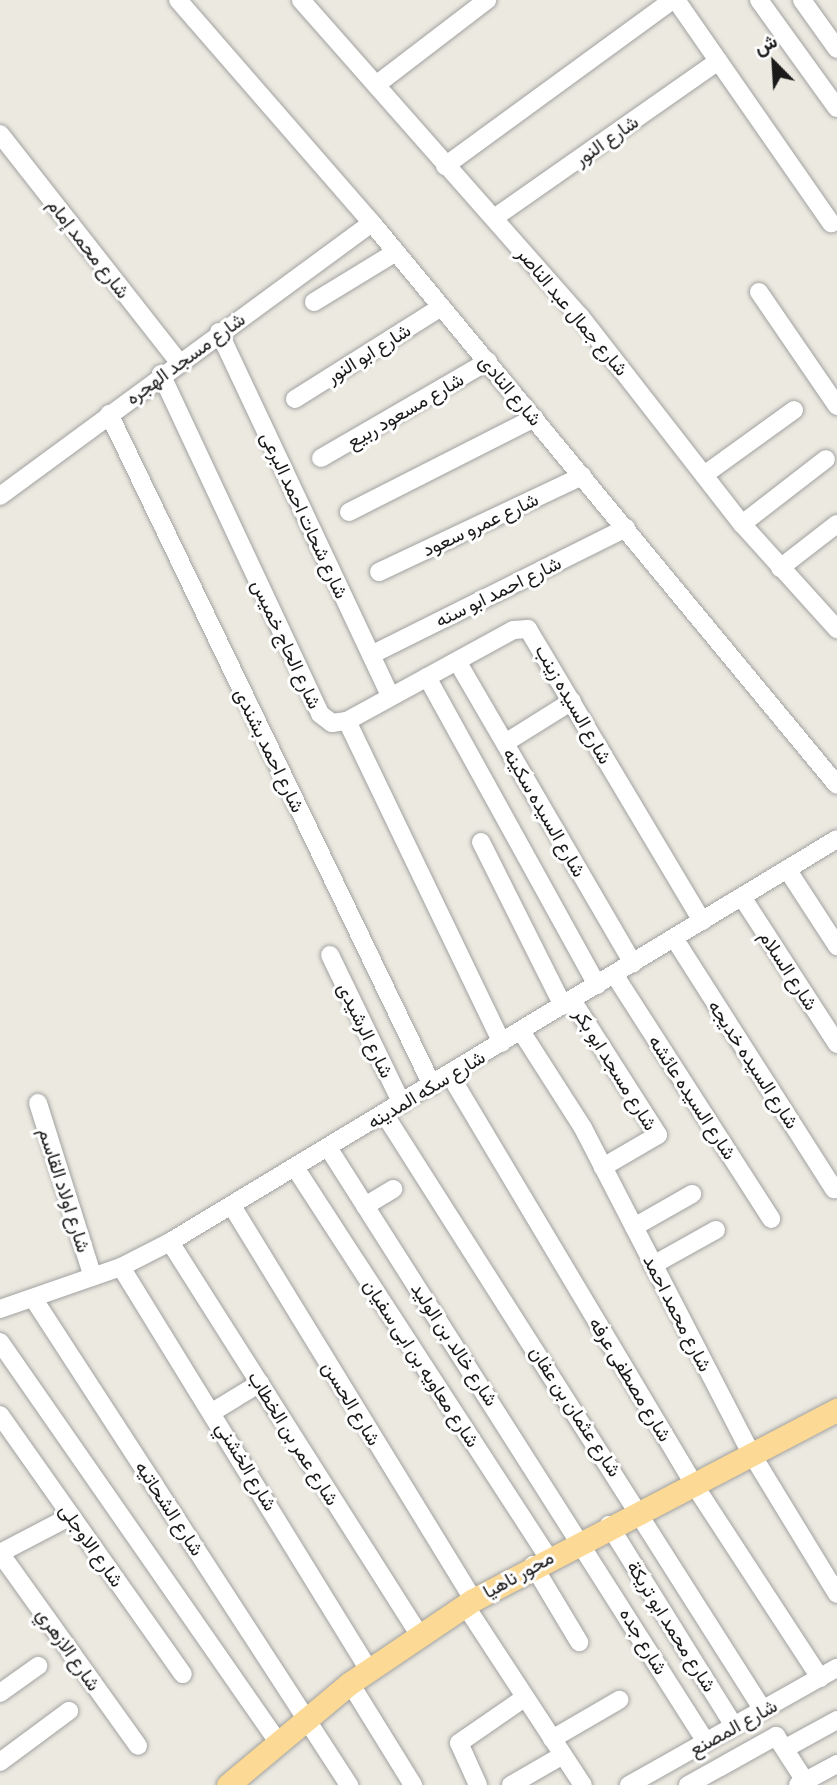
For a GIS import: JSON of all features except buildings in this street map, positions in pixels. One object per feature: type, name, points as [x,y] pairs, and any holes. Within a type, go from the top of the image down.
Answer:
[{"type":"main road","name":"محور ناهيا","points":[[238,1782],[306,1717],[418,1634],[469,1602],[609,1525],[837,1410]]},
{"type":"street","name":"شارع النادى","points":[[178,0],[372,223],[837,785]]},
{"type":"street","name":"شارع جمال عبد الناصر","points":[[302,0],[445,166],[494,218],[742,524],[837,629]]},
{"type":"street","points":[[376,86],[487,0]]},
{"type":"street","points":[[445,166],[674,0],[831,223]]},
{"type":"street","points":[[759,0],[837,108]]},
{"type":"street","points":[[803,0],[837,49]]},
{"type":"street","name":"شارع النور","points":[[494,218],[718,61]]},
{"type":"street","name":"شارع محمد إمام","points":[[0,134],[179,362]]},
{"type":"street","name":"شارع مسجد الهجره","points":[[0,496],[161,374],[372,223]]},
{"type":"street","points":[[314,302],[396,252]]},
{"type":"street","points":[[759,292],[837,406]]},
{"type":"street","name":"شارع ابو النور","points":[[295,399],[441,307]]},
{"type":"street","name":"شارع شحات احمد البرعى","points":[[219,332],[391,697]]},
{"type":"street","name":"شارع مسعود ربيع","points":[[321,458],[488,362]]},
{"type":"street","name":"شارع الحاج خميس","points":[[161,374],[320,714],[332,723],[347,721],[502,1043]]},
{"type":"street","points":[[704,475],[794,411]]},
{"type":"street","name":"شارع احمد بشندى","points":[[108,414],[432,1086]]},
{"type":"street","points":[[349,512],[534,418]]},
{"type":"street","points":[[742,524],[826,459]]},
{"type":"street","name":"شارع عمرو سعود","points":[[379,572],[582,476]]},
{"type":"street","points":[[780,568],[837,524]]},
{"type":"street","name":"شارع احمد ابو سنه","points":[[371,655],[626,528]]},
{"type":"street","name":"شارع السيده زينب","points":[[347,721],[525,627],[702,921]]},
{"type":"street","name":"شارع السيده سكينه","points":[[457,661],[634,963]]},
{"type":"street","points":[[427,677],[597,985]]},
{"type":"street","points":[[505,743],[572,701]]},
{"type":"street","name":"شارع سكه المدينه","points":[[0,1309],[121,1266],[170,1242],[296,1169],[836,841]]},
{"type":"street","name":"شارع مسجد ابو بكر","points":[[481,842],[568,1003],[657,1138],[603,1167]]},
{"type":"street","points":[[787,869],[837,946]]},
{"type":"street","name":"شارع السلام","points":[[742,897],[837,1044]]},
{"type":"street","name":"شارع السيده خديجه","points":[[674,939],[834,1189]]},
{"type":"street","name":"شارع الرشيدى","points":[[330,955],[402,1104]]},
{"type":"street","name":"شارع السيده عائشه","points":[[614,975],[771,1219]]},
{"type":"street","name":"شارع محمد احمد","points":[[521,1031],[603,1167],[751,1453],[837,1594]]},
{"type":"street","name":"شارع مصطفى عرفه","points":[[450,1075],[693,1483],[820,1678]]},
{"type":"street","name":"شارع اولاد القاسم","points":[[38,1104],[93,1277]]},
{"type":"street","name":"شارع عثمان بن عفان","points":[[385,1115],[639,1510],[763,1710]]},
{"type":"street","name":"شارع خالد بن الوليد","points":[[329,1149],[583,1539]]},
{"type":"street","name":"شارع معاويه بن ابى سفيان","points":[[296,1169],[541,1561],[579,1642]]},
{"type":"street","points":[[365,1206],[393,1189]]},
{"type":"street","points":[[634,1227],[692,1194]]},
{"type":"street","name":"شارع الحسن","points":[[232,1206],[524,1698],[583,1785]]},
{"type":"street","points":[[653,1265],[716,1230]]},
{"type":"street","name":"شارع عمر بن الخطاب","points":[[170,1242],[418,1634]]},
{"type":"street","name":"شارع الخشني","points":[[121,1266],[214,1411],[359,1676],[413,1785]]},
{"type":"street","name":"شارع الشحاتيه","points":[[33,1298],[349,1785]]},
{"type":"street","points":[[0,1342],[278,1742]]},
{"type":"street","points":[[214,1411],[260,1383]]},
{"type":"street","name":"شارع الاوجلى","points":[[0,1415],[183,1674]]},
{"type":"street","points":[[0,1553],[71,1516]]},
{"type":"street","name":"شارع محمد ابو تريكة","points":[[609,1525],[734,1726]]},
{"type":"street","name":"شارع جده","points":[[583,1539],[706,1742]]},
{"type":"street","name":"شارع الازهري","points":[[0,1553],[138,1746]]},
{"type":"street","points":[[0,1693],[38,1666]]},
{"type":"street","name":"شارع المصنع","points":[[629,1785],[837,1668]]},
{"type":"street","points":[[478,1785],[459,1743],[524,1698]]},
{"type":"street","points":[[552,1739],[619,1700]]},
{"type":"street","points":[[0,1762],[69,1711]]},
{"type":"street","points":[[786,1748],[837,1720]]},
{"type":"street","points":[[688,1785],[775,1737],[786,1748],[801,1783],[837,1764]]},
{"type":"street","points":[[511,1785],[563,1755]]}]
